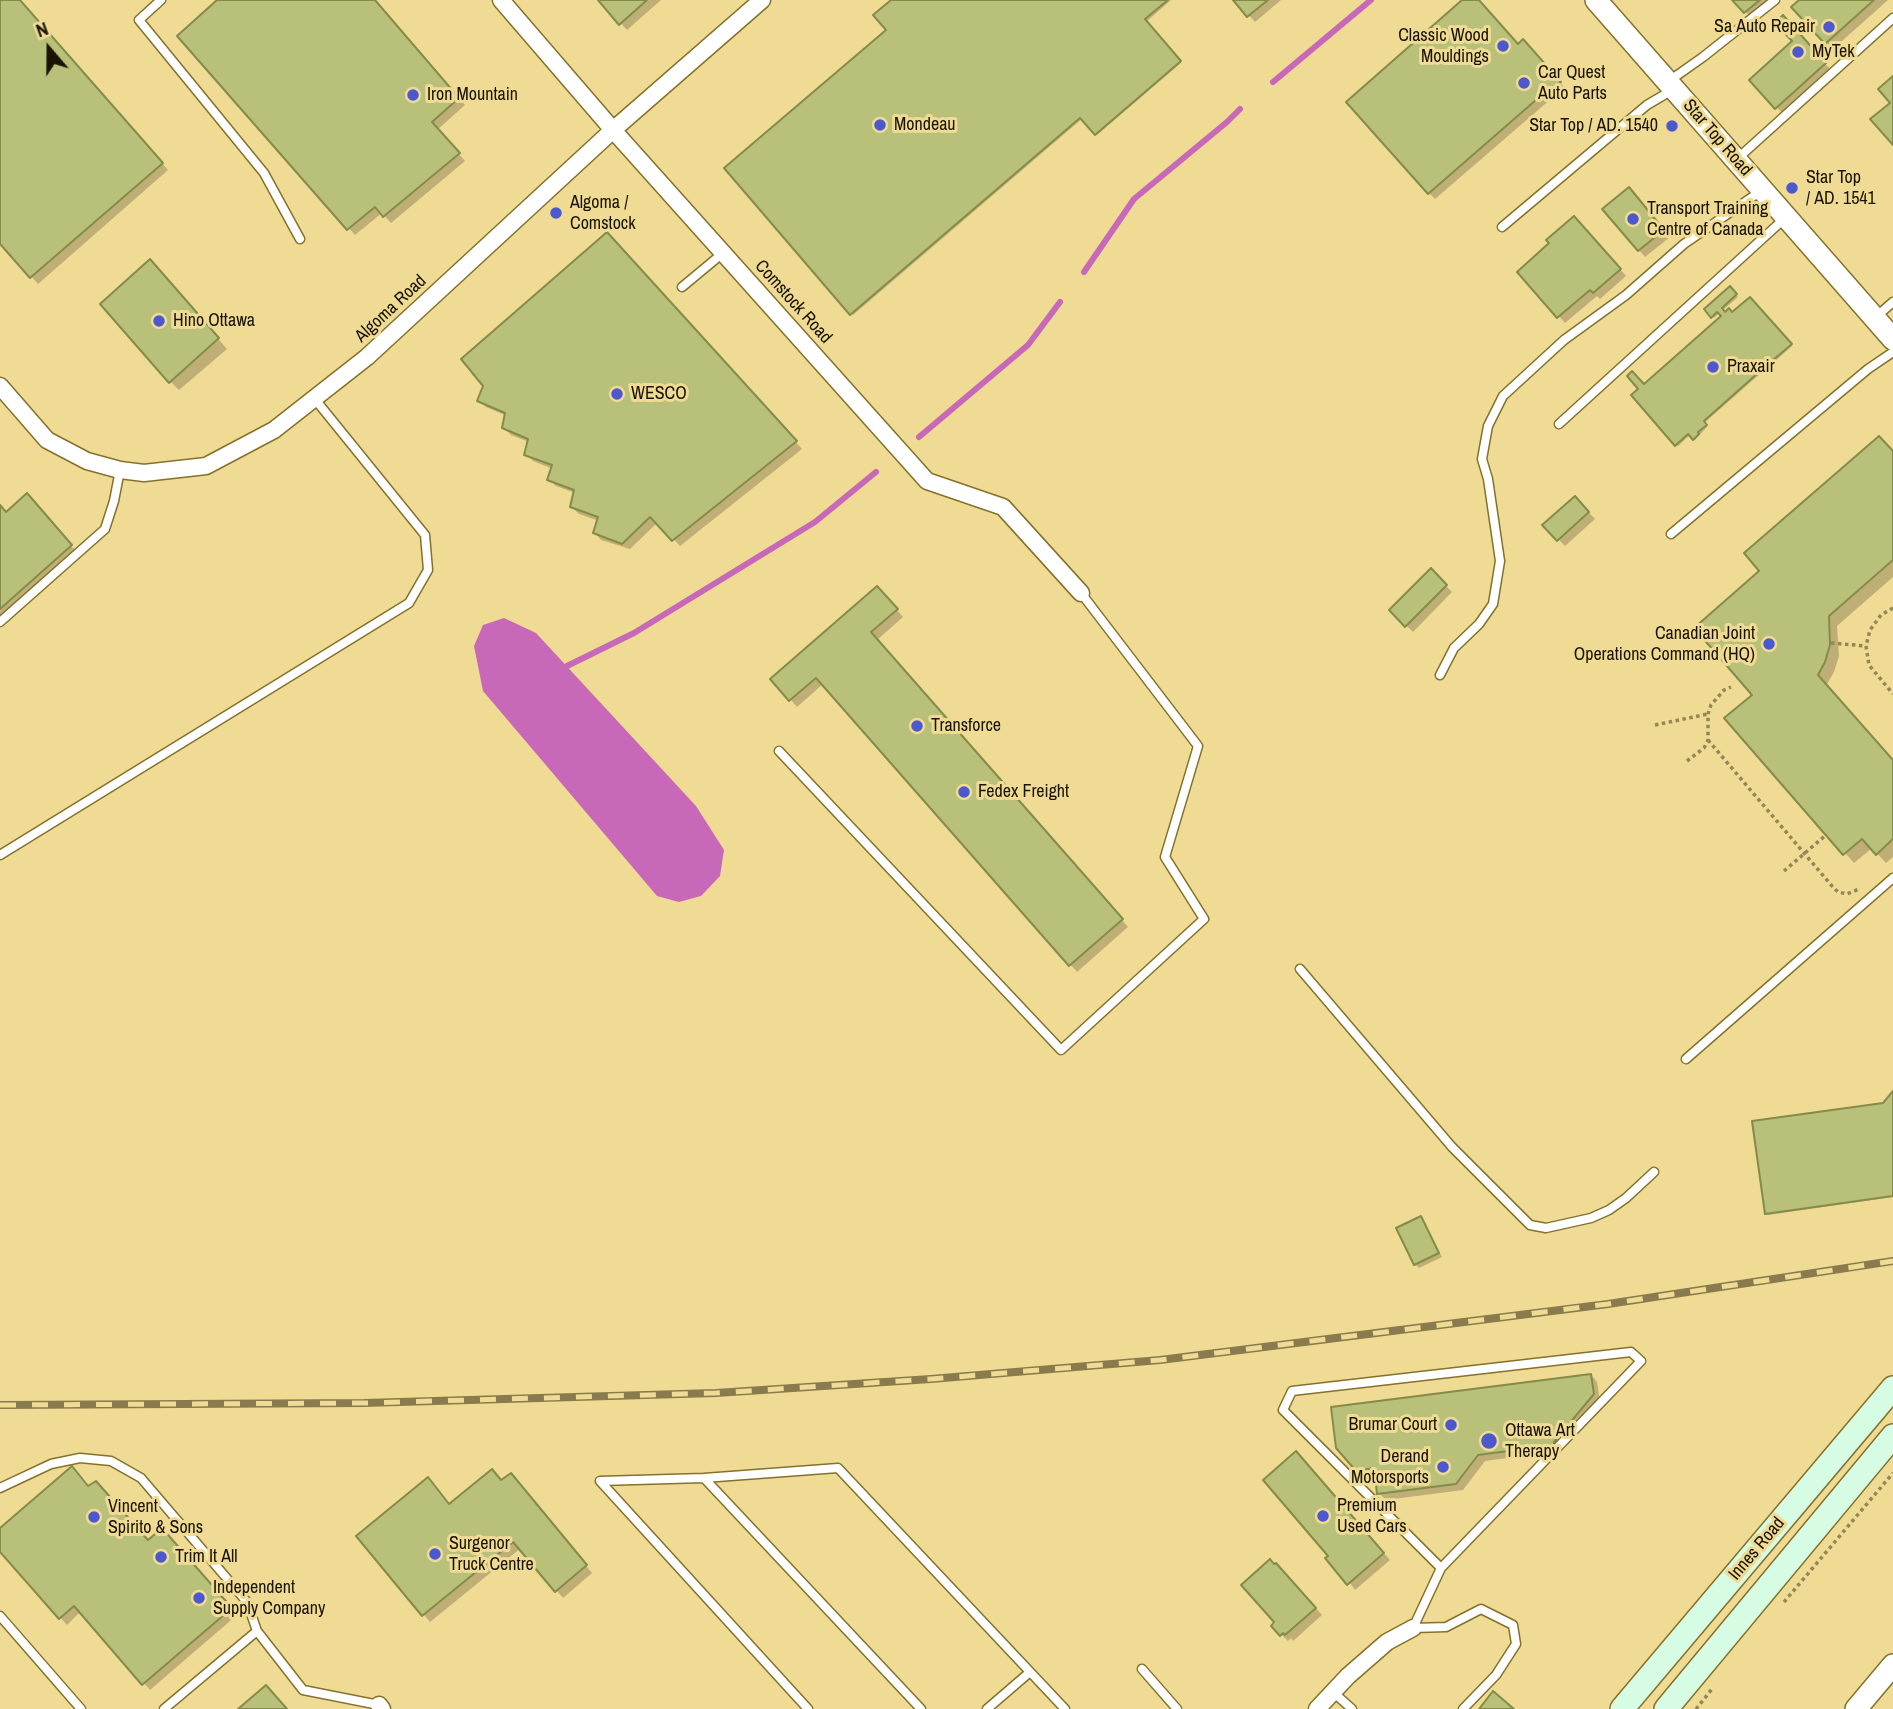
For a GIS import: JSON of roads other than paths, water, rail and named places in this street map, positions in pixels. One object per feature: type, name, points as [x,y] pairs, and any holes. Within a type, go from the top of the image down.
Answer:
[{"type":"main road","name":"Innes Road","points":[[1622,1709],[1893,1388]]},
{"type":"main road","name":"Innes Road","points":[[1666,1709],[1893,1436]]},
{"type":"street","name":"Comstock Road","points":[[501,0],[613,130],[927,481],[1003,507],[1081,593]]},
{"type":"street","name":"Algoma Road","points":[[1,389],[47,440],[87,461],[144,473],[205,466],[274,430],[368,357],[613,130],[762,0]]},
{"type":"street","name":"Star Top Road","points":[[1596,0],[1893,339]]},
{"type":"street","points":[[1317,1709],[1348,1676],[1387,1642],[1413,1628]]},
{"type":"street","points":[[1864,1703],[1893,1665]]},
{"type":"lane","points":[[161,0],[139,20],[264,173],[300,239]]},
{"type":"lane","points":[[1502,228],[1703,57],[1775,0]]},
{"type":"lane","points":[[1735,160],[1893,18]]},
{"type":"lane","points":[[1440,675],[1454,649],[1479,624],[1493,604],[1500,561],[1488,479],[1482,458],[1488,426],[1503,396],[1564,340],[1626,295],[1684,244],[1763,190]]},
{"type":"lane","points":[[1559,424],[1787,217]]},
{"type":"lane","points":[[682,287],[723,253]]},
{"type":"lane","points":[[1874,318],[1893,302]]},
{"type":"lane","points":[[1671,534],[1868,369],[1893,352]]},
{"type":"lane","points":[[0,855],[409,603],[428,570],[425,535],[314,398]]},
{"type":"lane","points":[[0,621],[105,529],[120,470]]},
{"type":"lane","points":[[779,751],[1062,1050],[1204,919],[1165,857],[1198,746],[1081,593]]},
{"type":"lane","points":[[1686,1059],[1893,878]]},
{"type":"lane","points":[[1300,969],[1452,1147],[1530,1226],[1546,1228],[1591,1218],[1626,1198],[1654,1172]]},
{"type":"lane","points":[[1441,1568],[1283,1410],[1292,1391],[1631,1352],[1641,1361],[1441,1568],[1413,1628],[1446,1627],[1481,1609],[1513,1625],[1516,1644],[1496,1675],[1463,1709]]},
{"type":"lane","points":[[0,1488],[51,1464],[80,1458],[111,1461],[131,1472],[141,1478],[247,1602],[257,1631],[303,1690],[381,1707]]},
{"type":"lane","points":[[808,1709],[600,1481],[704,1478],[838,1468],[1065,1709]]},
{"type":"lane","points":[[704,1478],[921,1709]]},
{"type":"lane","points":[[0,1616],[81,1709]]},
{"type":"lane","points":[[164,1709],[257,1631]]},
{"type":"lane","points":[[1142,1669],[1177,1709]]},
{"type":"lane","points":[[988,1709],[1030,1672]]},
{"type":"lane","points":[[1333,1692],[1352,1709]]},
{"type":"waterway","points":[[1273,82],[1371,0]]},
{"type":"waterway","points":[[1084,272],[1134,199],[1240,109]]},
{"type":"waterway","points":[[919,437],[1028,345],[1060,302]]},
{"type":"waterway","points":[[567,666],[634,633],[815,522],[876,472]]},
{"type":"railway","points":[[0,1405],[364,1403],[716,1393],[931,1379],[1160,1360],[1608,1304],[1893,1261]]},
{"type":"place","name":"Sa Auto Repair","points":[[1829,27]]},
{"type":"place","name":"Classic Wood Mouldings","points":[[1503,46]]},
{"type":"place","name":"MyTek","points":[[1798,52]]},
{"type":"place","name":"Car Quest Auto Parts","points":[[1524,83]]},
{"type":"place","name":"Iron Mountain","points":[[413,95]]},
{"type":"place","name":"Mondeau","points":[[880,125]]},
{"type":"place","name":"Star Top / AD. 1540","points":[[1672,126]]},
{"type":"place","name":"Star Top / AD. 1541","points":[[1792,188]]},
{"type":"place","name":"Algoma / Comstock","points":[[556,213]]},
{"type":"place","name":"Transport Training Centre of Canada","points":[[1633,219]]},
{"type":"place","name":"Hino Ottawa","points":[[159,321]]},
{"type":"place","name":"Praxair","points":[[1713,367]]},
{"type":"place","name":"WESCO","points":[[617,394]]},
{"type":"place","name":"Canadian Joint Operations Command (HQ)","points":[[1769,644]]},
{"type":"place","name":"Transforce","points":[[917,726]]},
{"type":"place","name":"Fedex Freight","points":[[964,792]]},
{"type":"place","name":"Brumar Court","points":[[1451,1425]]},
{"type":"place","name":"Ottawa Art Therapy","points":[[1489,1441]]},
{"type":"place","name":"Derand Motorsports","points":[[1443,1467]]},
{"type":"place","name":"Premium Used Cars","points":[[1323,1516]]},
{"type":"place","name":"Vincent Spirito & Sons","points":[[94,1517]]},
{"type":"place","name":"Surgenor Truck Centre","points":[[435,1554]]},
{"type":"place","name":"Trim It All","points":[[161,1557]]},
{"type":"place","name":"Independent Supply Company","points":[[199,1598]]}]
